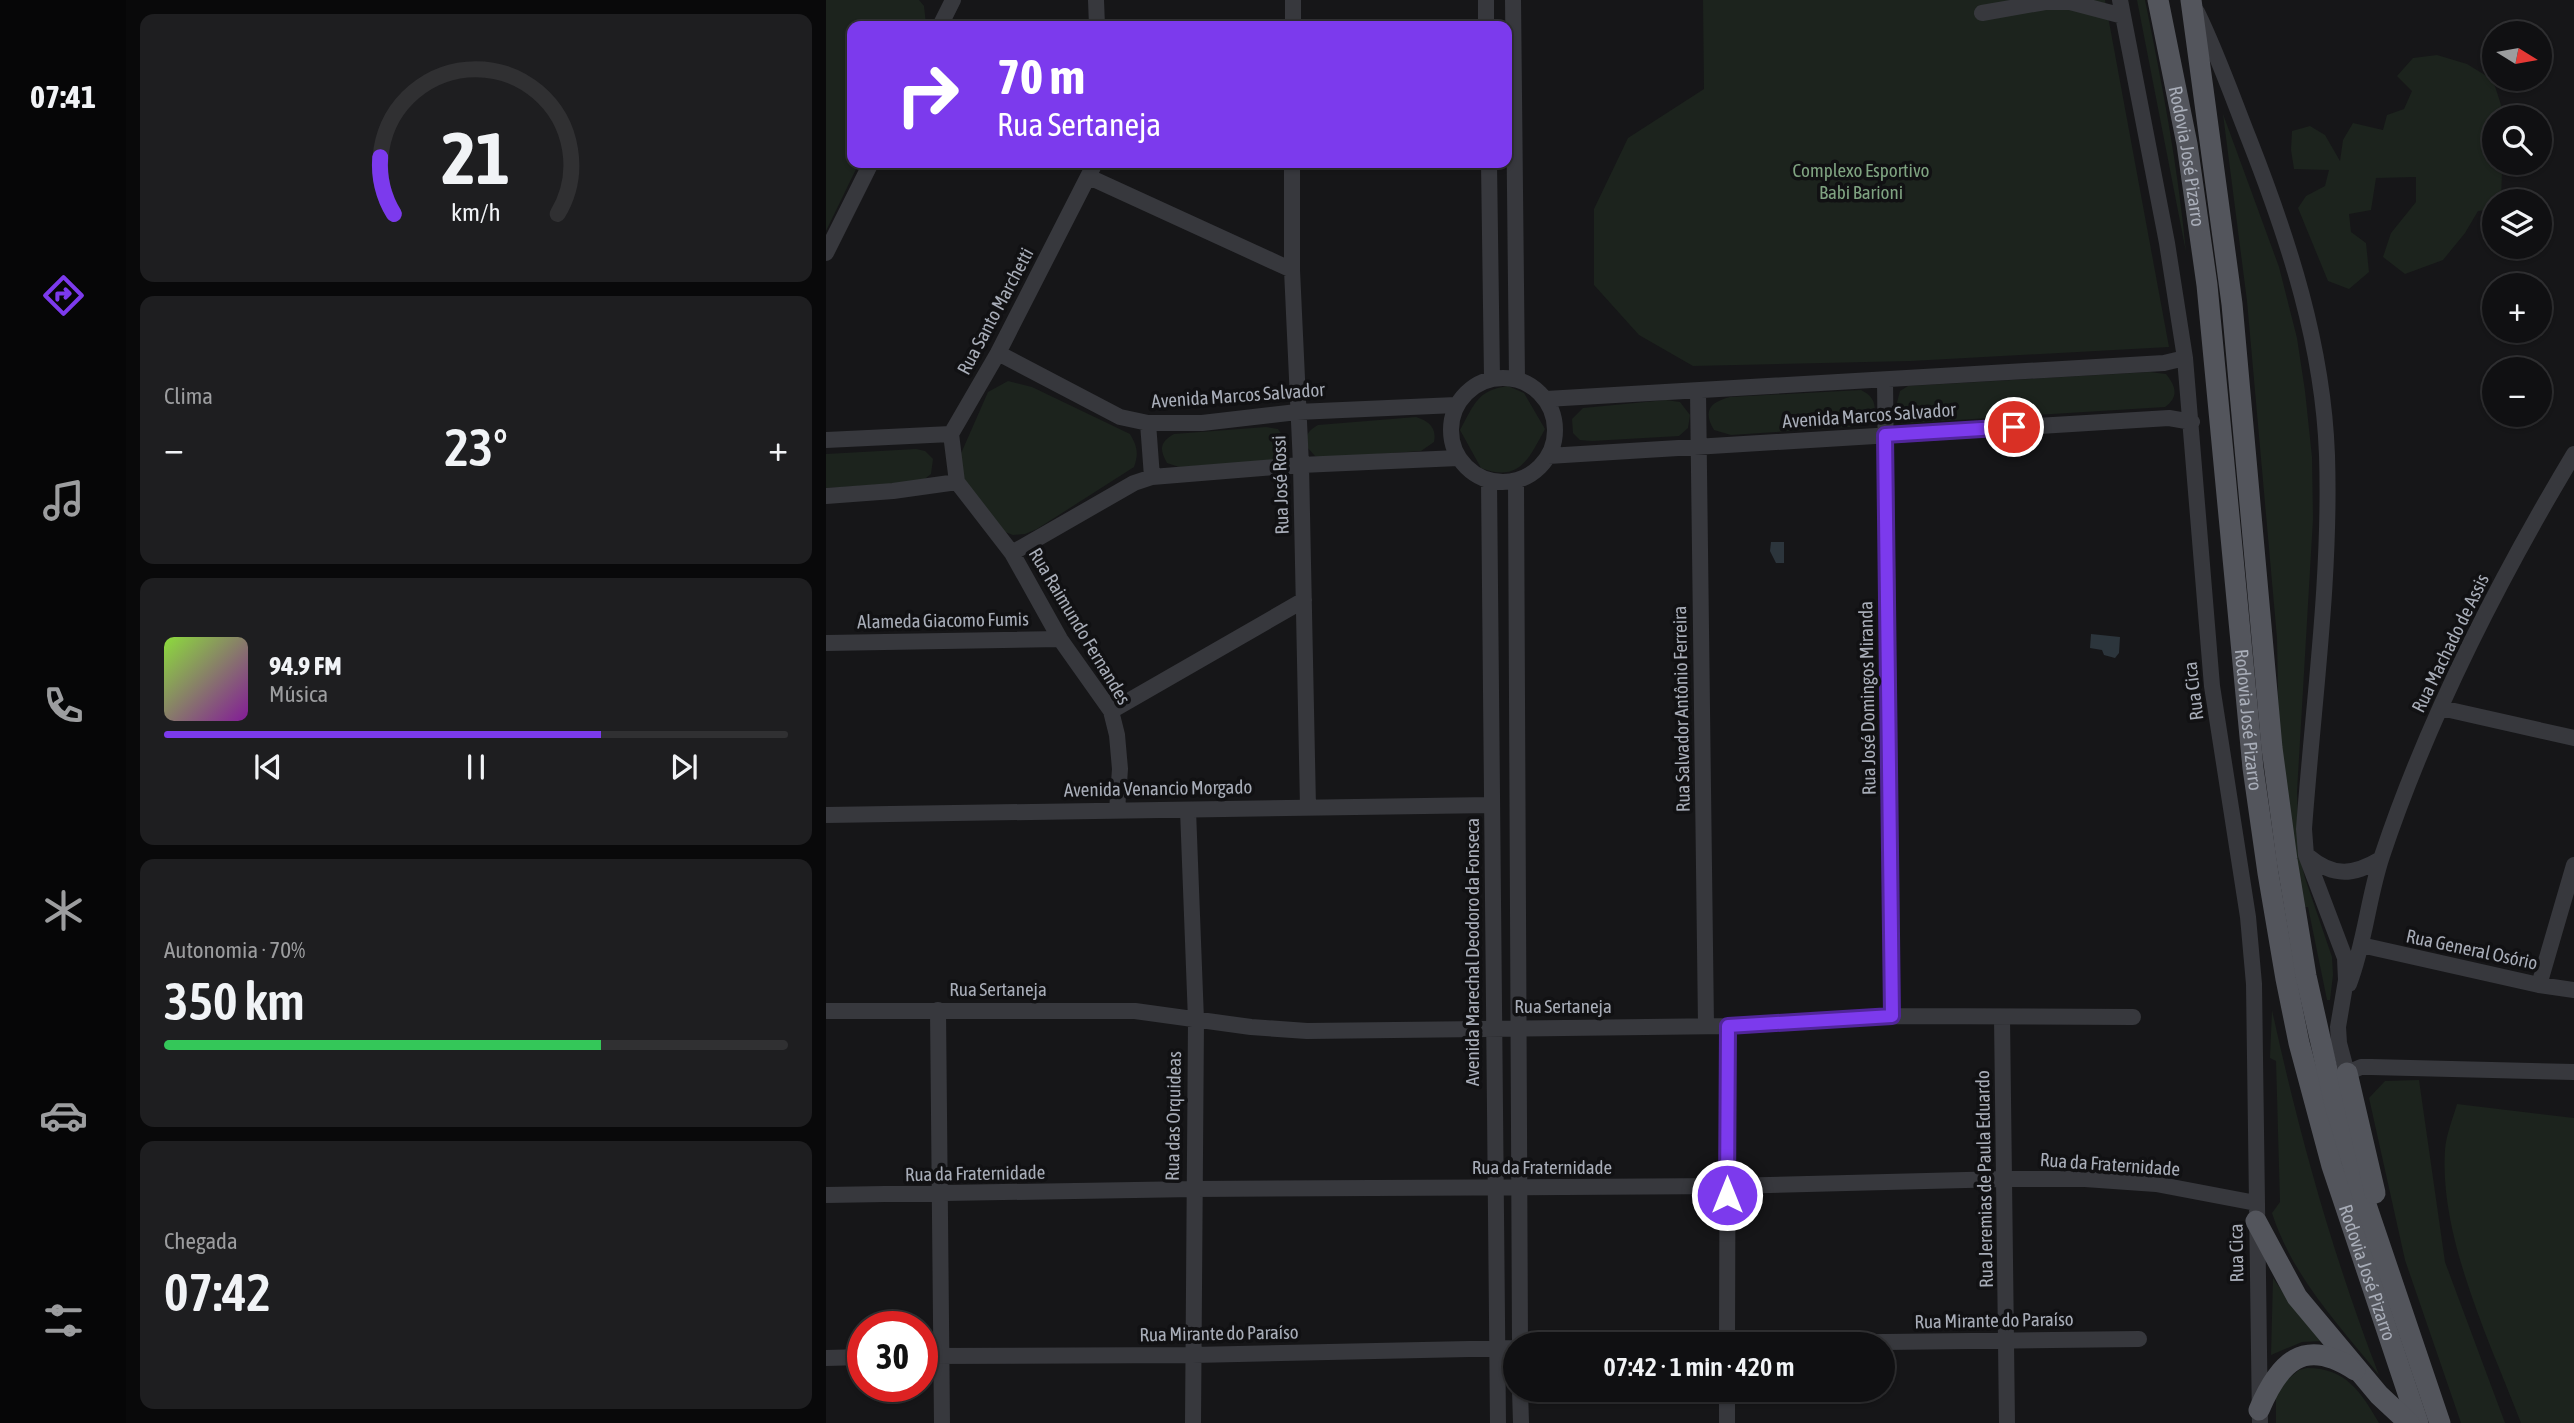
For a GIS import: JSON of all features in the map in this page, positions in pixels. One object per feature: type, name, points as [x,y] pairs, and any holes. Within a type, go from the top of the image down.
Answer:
[{"type":"main road","name":"Rodovia José Pizarro","points":[[2158,0],[2187,144],[2209,299],[2253,768],[2286,979],[2299,1043],[2332,1166],[2418,1423]]},
{"type":"main road","name":"Rodovia José Pizarro","points":[[2192,1],[2232,304],[2268,709],[2297,857],[2306,976],[2335,1105],[2388,1275],[2443,1423]]},
{"type":"main road","points":[[2347,1073],[2383,1225],[2443,1423]]},
{"type":"main road","points":[[2256,1212],[2297,1297],[2379,1395],[2409,1423]]},
{"type":"main road","points":[[2260,1417],[2270,1385],[2281,1369],[2294,1359],[2308,1355],[2326,1356],[2343,1362],[2361,1374]]},
{"type":"street","points":[[942,21],[953,0]]},
{"type":"street","points":[[1096,0],[1097,21]]},
{"type":"street","points":[[1293,0],[1293,21]]},
{"type":"street","points":[[1486,0],[1486,21]]},
{"type":"street","points":[[1513,0],[1517,379]]},
{"type":"street","points":[[2192,1],[2276,209],[2294,263],[2311,332],[2320,388],[2327,453],[2328,526],[2306,804],[2297,857],[2340,943],[2346,971],[2338,1027],[2347,1073],[2361,1067],[2574,1072]]},
{"type":"street","points":[[1982,13],[2045,2],[2122,8]]},
{"type":"street","name":"Rua Cica","points":[[2122,8],[2167,243],[2185,358],[2212,686],[2248,917],[2253,973],[2260,1417]]},
{"type":"street","points":[[826,253],[868,168]]},
{"type":"street","name":"Rua José Rossi","points":[[1292,168],[1292,270],[1301,465],[1308,807]]},
{"type":"street","points":[[1489,168],[1492,378]]},
{"type":"street","points":[[1092,170],[1292,270]]},
{"type":"street","name":"Rua Santo Marchetti","points":[[951,434],[998,354],[1092,170]]},
{"type":"street","name":"Avenida Marcos Salvador","points":[[998,354],[1120,417],[1148,423],[1202,423],[1297,412],[1457,405]]},
{"type":"street","name":"Avenida Marcos Salvador","points":[[1546,399],[2164,363],[2185,358]]},
{"type":"street","points":[[1492,378],[1517,379],[1533,386],[1546,399],[1555,422],[1555,434],[1548,456],[1534,472],[1516,481],[1489,481],[1467,469],[1458,458],[1452,445],[1451,418],[1465,392],[1478,383],[1492,378]]},
{"type":"street","name":"Rua José Domingos Miranda","points":[[1885,380],[1892,1016]]},
{"type":"street","name":"Rua Salvador Antônio Ferreira","points":[[1698,391],[1706,1026]]},
{"type":"street","name":"Avenida Marcos Salvador","points":[[1548,456],[2169,418],[2192,422]]},
{"type":"street","points":[[1148,423],[1152,477]]},
{"type":"street","points":[[826,440],[951,434],[957,482],[893,491],[826,496]]},
{"type":"street","name":"Rua Machado de Assis","points":[[2343,1000],[2361,946],[2381,859],[2423,746],[2492,600],[2566,482],[2574,454]]},
{"type":"street","points":[[1012,554],[1135,483],[1152,477],[1301,465],[1458,458]]},
{"type":"street","name":"Avenida Marechal Deodoro da Fonseca","points":[[1489,481],[1492,1027],[1498,1423]]},
{"type":"street","points":[[1516,481],[1520,1332]]},
{"type":"street","name":"Rua Raimundo Fernandes","points":[[957,482],[1012,554],[1060,639],[1111,711],[1117,735],[1120,769],[1117,810]]},
{"type":"street","points":[[1111,711],[1304,600]]},
{"type":"street","name":"Alameda Giacomo Fumis","points":[[826,643],[1060,639]]},
{"type":"street","points":[[2441,708],[2574,738]]},
{"type":"street","name":"Avenida Venancio Morgado","points":[[826,815],[1492,805]]},
{"type":"street","name":"Rua das Orquideas","points":[[1188,810],[1196,1020],[1193,1423]]},
{"type":"street","points":[[2297,857],[2323,869],[2341,871],[2357,870],[2381,859]]},
{"type":"street","points":[[2539,985],[2574,865]]},
{"type":"street","name":"Rua General Osório","points":[[2361,946],[2539,985],[2574,990]]},
{"type":"street","points":[[938,1010],[942,1423]]},
{"type":"street","name":"Rua Sertaneja","points":[[826,1012],[1135,1011],[1251,1027],[1307,1031],[1728,1026],[1892,1016],[2133,1017]]},
{"type":"street","name":"Rua Jeremias de Paula Eduardo","points":[[2002,1017],[2007,1423]]},
{"type":"street","points":[[1725,1332],[1728,1026]]},
{"type":"street","name":"Rua da Fraternidade","points":[[826,1195],[1194,1189],[1521,1189],[2085,1179],[2155,1184],[2256,1212]]},
{"type":"street","name":"Rua Mirante do Paraíso","points":[[1895,1342],[2139,1339]]},
{"type":"street","name":"Rua Mirante do Paraíso","points":[[938,1356],[1193,1355],[1503,1348]]},
{"type":"street","points":[[826,1358],[847,1357]]},
{"type":"street","points":[[1521,1402],[1521,1423]]},
{"type":"street","points":[[1727,1402],[1727,1423]]},
{"type":"green space","points":[[826,0],[919,0],[924,6],[926,21],[847,21],[847,168],[857,168],[826,231]]},
{"type":"green space","name":"Complexo Esportivo Babi Barioni","points":[[1703,0],[2105,0],[2169,347],[1911,361],[1693,366],[1639,335],[1594,285],[1594,209],[1628,138],[1704,89]]},
{"type":"green space","points":[[2137,0],[2145,0],[2174,157],[2186,252]]},
{"type":"green space","points":[[2437,55],[2467,64],[2482,73],[2482,91],[2497,91],[2501,105],[2482,105],[2482,175],[2502,175],[2501,189],[2482,189],[2482,210],[2478,211],[2465,233],[2443,260],[2405,274],[2383,257],[2391,233],[2416,202],[2416,177],[2376,178],[2371,210],[2349,214],[2351,232],[2366,243],[2369,272],[2349,289],[2328,281],[2298,208],[2306,196],[2325,186],[2329,170],[2294,169],[2292,131],[2310,126],[2325,135],[2340,161],[2343,140],[2353,123],[2383,130],[2387,115],[2404,109],[2412,91],[2397,76],[2413,58]]},
{"type":"green space","points":[[2223,114],[2279,267],[2297,338],[2305,391],[2312,457],[2313,519],[2297,792],[2299,853],[2332,957],[2330,1000],[2327,1000],[2308,907],[2301,907],[2279,744],[2277,638],[2247,301]]},
{"type":"green space","points":[[2150,372],[2166,374],[2172,383],[2174,395],[2165,407],[1908,423],[1901,419],[1895,410],[1900,391],[1908,386]]},
{"type":"green space","points":[[1008,381],[1032,387],[1130,434],[1137,454],[1134,467],[1037,529],[1013,535],[1000,530],[964,479],[959,458],[988,392]]},
{"type":"green space","points":[[1508,386],[1524,393],[1545,429],[1522,465],[1514,470],[1494,472],[1481,468],[1460,430],[1473,406],[1483,395]]},
{"type":"green space","points":[[1861,390],[1872,398],[1875,412],[1862,426],[1731,435],[1714,430],[1710,423],[1709,412],[1713,404],[1730,397]]},
{"type":"green space","points":[[1666,400],[1680,402],[1690,415],[1688,428],[1679,436],[1592,441],[1580,440],[1573,433],[1572,419],[1583,408]]},
{"type":"green space","points":[[1416,417],[1428,423],[1434,433],[1434,442],[1421,451],[1323,458],[1315,456],[1306,446],[1308,433],[1318,425]]},
{"type":"green space","points":[[1266,427],[1278,429],[1285,443],[1284,450],[1272,461],[1179,467],[1167,463],[1163,454],[1162,446],[1174,434]]},
{"type":"green space","points":[[916,449],[925,451],[933,459],[931,474],[921,482],[826,488],[826,454]]},
{"type":"green space","points":[[2272,1010],[2318,1194],[2379,1375],[2332,1318],[2304,1278],[2291,1258],[2272,1213],[2280,1202],[2276,1061],[2270,1058]]},
{"type":"green space","points":[[2419,1080],[2445,1262],[2505,1423],[2461,1423],[2405,1260],[2369,1098],[2385,1081]]},
{"type":"green space","points":[[2457,1104],[2574,1118],[2574,1423],[2521,1423],[2469,1289],[2450,1218],[2445,1183],[2445,1150]]},
{"type":"green space","points":[[2273,1278],[2322,1341],[2302,1342],[2271,1355]]},
{"type":"green space","points":[[2321,1369],[2342,1377],[2359,1392],[2379,1423],[2276,1423],[2276,1389],[2299,1370]]},
{"type":"shaded area","points":[[1771,542],[1784,542],[1784,563],[1776,563],[1770,551]]},
{"type":"shaded area","points":[[2091,634],[2120,637],[2119,653],[2115,658],[2104,655],[2102,650],[2090,648]]},
{"type":"route","points":[[1727,1195],[1728,1026],[1892,1016],[1885,435],[2014,427]]}]
